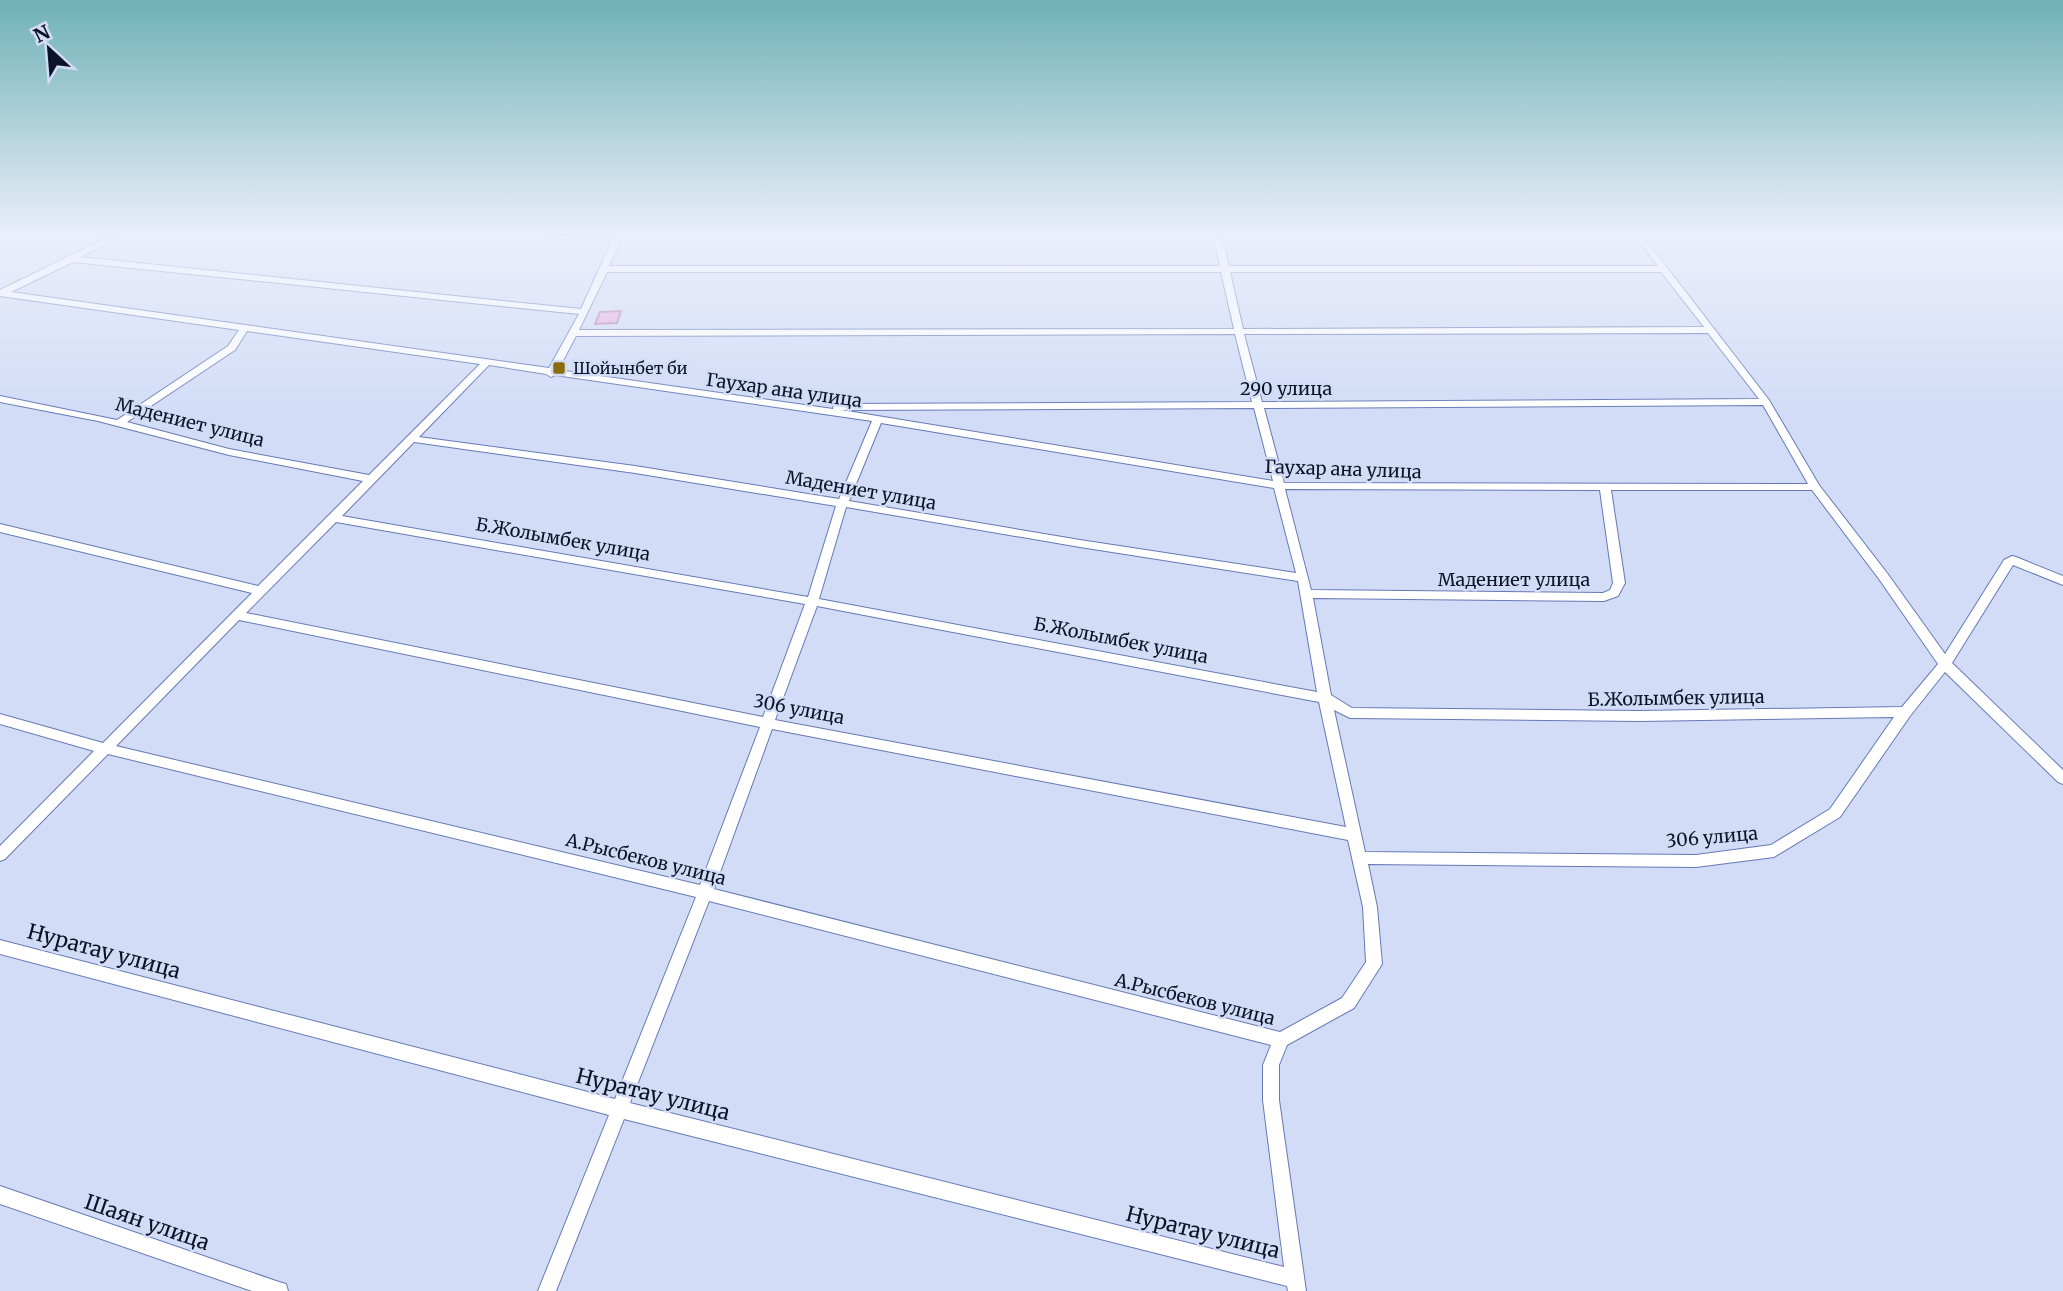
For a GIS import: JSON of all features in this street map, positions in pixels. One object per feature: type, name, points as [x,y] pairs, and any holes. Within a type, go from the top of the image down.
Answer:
[{"type":"street","name":"Гаухар ана улица","points":[[2,294],[806,408],[1280,486],[1565,488]]},
{"type":"street","points":[[413,294],[584,312]]},
{"type":"street","points":[[551,374],[592,294]]},
{"type":"street","points":[[1230,294],[1307,594],[1325,698],[1370,907],[1374,964],[1348,1003],[1281,1040],[1271,1065],[1271,1100],[1297,1285]]},
{"type":"street","points":[[1683,294],[1766,402],[1815,487],[1883,576],[1945,664],[2063,778]]},
{"type":"street","points":[[118,423],[232,348],[243,330]]},
{"type":"street","points":[[574,333],[1709,330]]},
{"type":"street","points":[[0,855],[485,364]]},
{"type":"street","name":"Мадениет улица","points":[[0,399],[118,423],[229,452],[372,479]]},
{"type":"street","name":"290 улица","points":[[806,408],[1766,402]]},
{"type":"street","points":[[547,1291],[705,894],[813,600],[842,504],[878,419]]},
{"type":"street","name":"Мадениет улица","points":[[412,439],[605,464],[1303,578]]},
{"type":"street","points":[[1565,488],[1815,487]]},
{"type":"street","name":"Мадениет улица","points":[[1307,594],[1604,597],[1614,593],[1619,583],[1605,488]]},
{"type":"street","name":"Б.Жолымбек улица","points":[[334,518],[813,600],[1325,698],[1350,713],[1639,716],[1905,712]]},
{"type":"street","points":[[0,528],[262,591]]},
{"type":"street","name":"306 улица","points":[[1361,858],[1696,862],[1774,852],[1835,813],[1905,712],[1945,664],[2010,561],[2063,581]]},
{"type":"street","name":"306 улица","points":[[238,616],[767,723],[1355,835]]},
{"type":"street","name":"А.Рысбеков улица","points":[[0,719],[107,749],[705,894],[1281,1040]]},
{"type":"street","name":"Нуратау улица","points":[[0,947],[1297,1285]]},
{"type":"street","name":"Шаян улица","points":[[0,1195],[279,1291]]},
{"type":"building","points":[[621,311],[617,323],[595,324],[600,312]]},
{"type":"place","name":"Шойынбет би","points":[[559,368]]}]
